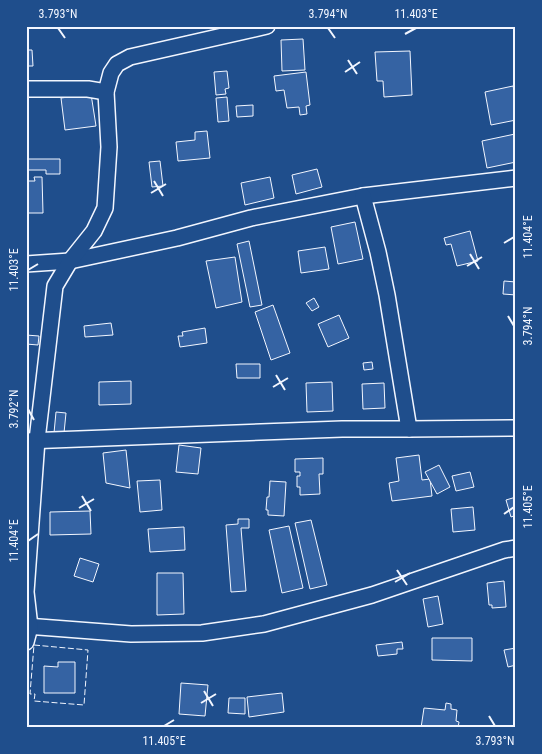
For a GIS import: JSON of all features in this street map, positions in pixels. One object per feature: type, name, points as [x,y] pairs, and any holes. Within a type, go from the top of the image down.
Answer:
[{"type":"street","points":[[26,642],[28,626],[26,592],[32,441],[55,286],[70,261],[94,231],[105,208],[109,147],[106,92],[111,73],[117,64],[130,57],[267,26]]},
{"type":"street","points":[[26,89],[88,89],[106,92]]},
{"type":"street","points":[[26,264],[70,261],[177,238],[251,218],[363,196],[516,178]]},
{"type":"street","points":[[363,196],[387,295],[409,429]]},
{"type":"street","points":[[32,441],[342,429],[516,428]]},
{"type":"street","points":[[28,626],[131,634],[202,633],[264,624],[372,594],[504,550],[516,548]]},
{"type":"building","points":[[303,39],[305,70],[282,71],[281,40]]},
{"type":"building","points":[[26,50],[32,50],[33,66],[26,66]]},
{"type":"building","points":[[410,51],[412,95],[384,97],[383,81],[377,81],[375,52]]},
{"type":"building","points":[[227,71],[229,88],[225,89],[226,94],[216,95],[214,72]]},
{"type":"building","points":[[306,72],[310,105],[306,106],[307,114],[300,115],[299,107],[287,108],[284,90],[276,91],[274,76]]},
{"type":"building","points":[[513,86],[516,98],[516,120],[491,125],[485,92]]},
{"type":"building","points":[[91,94],[96,126],[65,130],[61,98]]},
{"type":"building","points":[[227,97],[229,121],[218,122],[216,98]]},
{"type":"building","points":[[253,105],[253,116],[237,117],[236,106]]},
{"type":"building","points":[[207,131],[210,158],[178,161],[176,142],[195,140],[195,132]]},
{"type":"building","points":[[515,134],[516,162],[487,168],[482,141]]},
{"type":"building","points":[[26,159],[60,159],[60,174],[46,174],[46,170],[26,170]]},
{"type":"building","points":[[160,161],[163,186],[152,187],[149,162]]},
{"type":"building","points":[[317,169],[322,187],[296,194],[292,175]]},
{"type":"building","points":[[34,177],[42,177],[43,213],[26,213],[26,181],[35,181]]},
{"type":"building","points":[[270,177],[274,198],[245,205],[241,183]]},
{"type":"building","points":[[355,222],[363,259],[338,264],[331,227]]},
{"type":"building","points":[[470,231],[478,261],[457,266],[451,244],[446,245],[444,238]]},
{"type":"building","points":[[249,241],[262,305],[250,307],[237,244]]},
{"type":"building","points":[[325,247],[329,269],[301,273],[298,251]]},
{"type":"building","points":[[235,257],[242,302],[216,308],[206,261]]},
{"type":"building","points":[[504,281],[516,282],[516,295],[503,294]]},
{"type":"building","points":[[314,298],[319,307],[312,311],[306,303]]},
{"type":"building","points":[[273,305],[290,353],[271,360],[255,312]]},
{"type":"building","points":[[339,315],[349,338],[328,347],[318,324]]},
{"type":"building","points":[[111,323],[113,335],[85,337],[84,326]]},
{"type":"building","points":[[205,328],[207,343],[180,347],[178,336],[183,336],[182,332]]},
{"type":"building","points":[[26,335],[39,336],[38,345],[26,344]]},
{"type":"building","points":[[372,362],[373,369],[364,370],[363,363]]},
{"type":"building","points":[[236,364],[260,364],[260,378],[237,378]]},
{"type":"building","points":[[131,381],[131,404],[99,405],[99,382]]},
{"type":"building","points":[[332,382],[333,411],[307,412],[306,383]]},
{"type":"building","points":[[384,383],[385,408],[363,409],[362,384]]},
{"type":"building","points":[[56,412],[66,413],[64,433],[54,433]]},
{"type":"building","points":[[179,445],[201,448],[198,474],[176,472]]},
{"type":"building","points":[[126,450],[130,488],[106,483],[103,453]]},
{"type":"building","points":[[419,455],[422,480],[430,479],[432,496],[392,501],[389,483],[399,481],[396,458]]},
{"type":"building","points":[[323,458],[323,474],[319,474],[320,494],[300,495],[300,487],[297,487],[297,476],[300,476],[300,472],[295,472],[295,459]]},
{"type":"building","points":[[439,465],[450,487],[437,494],[425,472]]},
{"type":"building","points":[[470,472],[474,487],[456,491],[452,476]]},
{"type":"building","points":[[160,480],[162,510],[140,512],[137,481]]},
{"type":"building","points":[[270,481],[286,482],[284,516],[268,515],[268,510],[266,510]]},
{"type":"building","points":[[516,497],[516,515],[511,517],[506,500]]},
{"type":"building","points":[[473,507],[475,530],[453,532],[451,509]]},
{"type":"building","points":[[90,511],[91,534],[50,535],[50,512]]},
{"type":"building","points":[[238,519],[249,519],[249,528],[241,528],[246,591],[231,592],[226,525],[238,524]]},
{"type":"building","points":[[311,520],[327,585],[310,589],[295,523]]},
{"type":"building","points":[[289,526],[303,588],[282,593],[269,530]]},
{"type":"building","points":[[184,527],[185,550],[150,552],[148,529]]},
{"type":"building","points":[[80,558],[99,564],[93,582],[74,576]]},
{"type":"building","points":[[157,573],[183,573],[184,614],[157,615]]},
{"type":"building","points":[[504,581],[506,607],[492,608],[492,605],[489,605],[487,583]]},
{"type":"building","points":[[438,596],[443,624],[428,627],[423,599]]},
{"type":"building","points":[[432,638],[472,638],[472,661],[432,660]]},
{"type":"building","points":[[402,642],[403,649],[397,649],[397,654],[378,656],[376,645]]},
{"type":"building","points":[[516,648],[516,665],[508,667],[504,650]]},
{"type":"building","points":[[58,662],[75,662],[75,693],[44,693],[44,666],[58,667]]},
{"type":"building","points":[[181,683],[208,685],[205,716],[179,714]]},
{"type":"building","points":[[282,693],[284,712],[249,717],[247,697]]},
{"type":"building","points":[[229,698],[245,698],[245,714],[228,713]]},
{"type":"building","points":[[446,703],[451,704],[451,709],[457,710],[456,721],[459,722],[458,728],[421,728],[424,708],[445,710]]},
{"type":"fence","points":[[34,645],[88,650],[84,705],[34,701],[35,694],[30,694],[34,645]]}]
